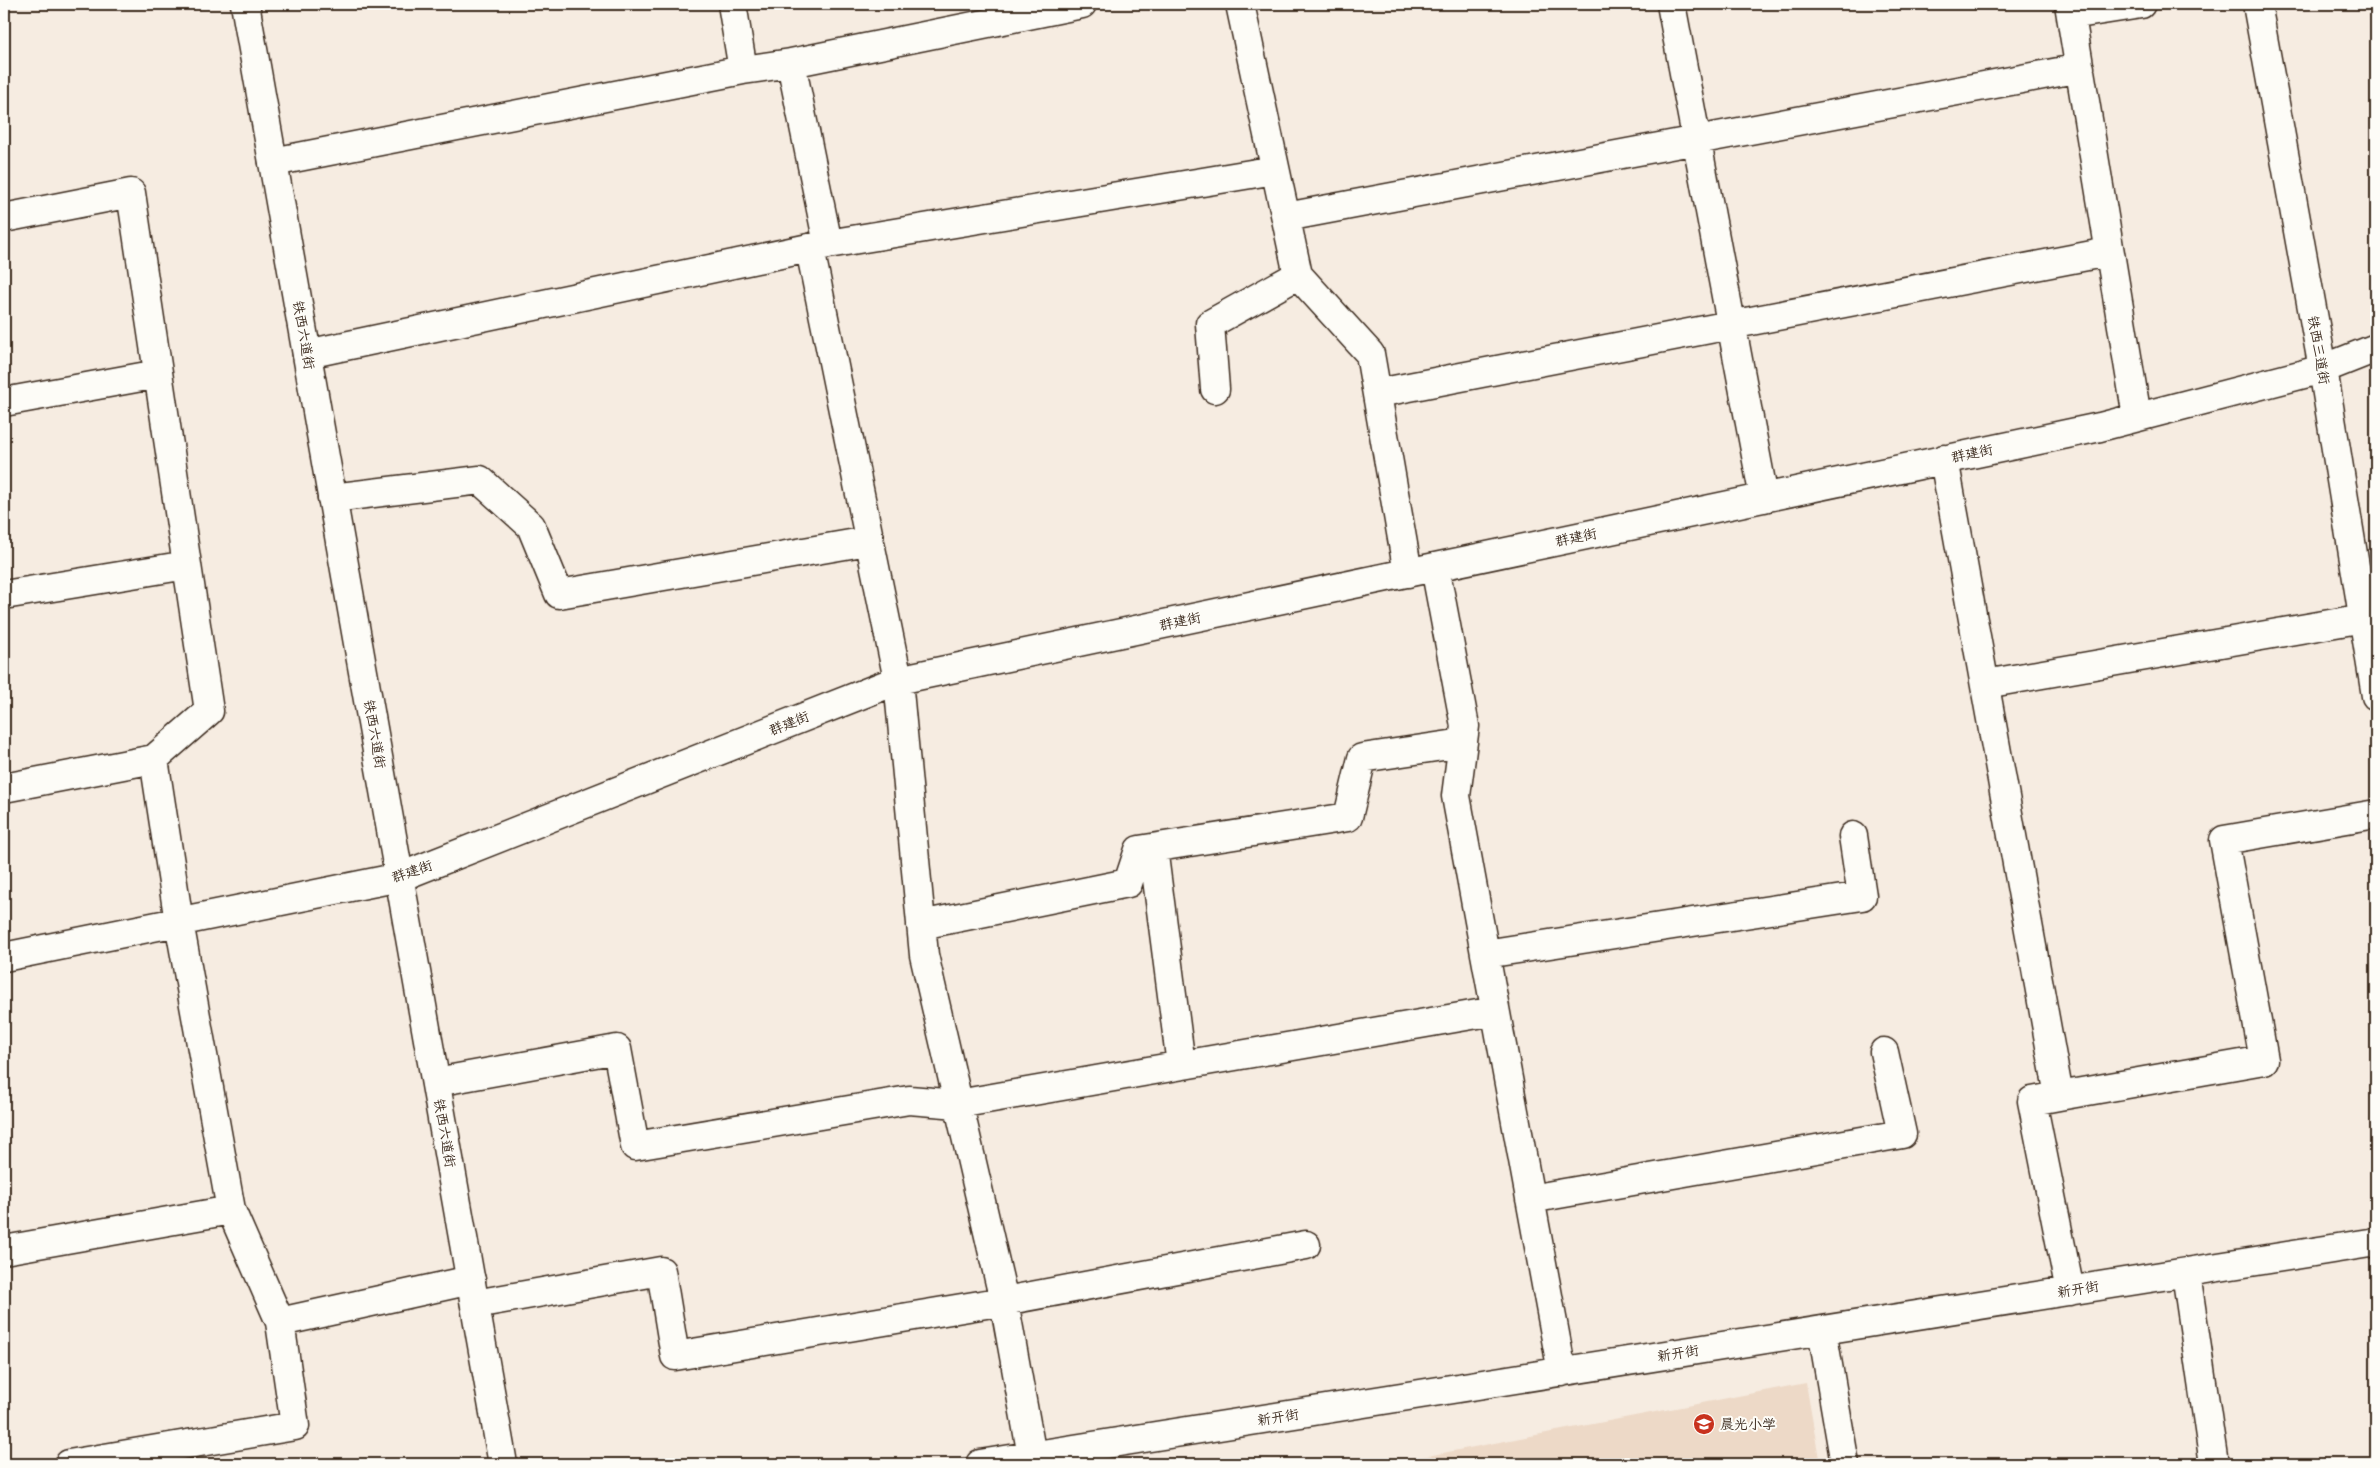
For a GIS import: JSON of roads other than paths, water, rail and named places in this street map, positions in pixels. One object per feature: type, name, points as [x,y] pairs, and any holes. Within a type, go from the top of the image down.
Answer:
[{"type":"street","name":"铁西六道街","points":[[245,4],[503,1464]]},
{"type":"street","points":[[732,4],[743,70]]},
{"type":"street","points":[[273,162],[743,70],[791,63],[1082,4]]},
{"type":"street","points":[[1240,4],[1298,275],[1370,354],[1408,573]]},
{"type":"street","points":[[1671,4],[1764,498]]},
{"type":"street","points":[[2137,417],[2108,252],[2070,10],[2140,4]]},
{"type":"street","name":"铁西三道街","points":[[2257,4],[2323,369],[2376,696]]},
{"type":"street","points":[[791,63],[819,247],[868,541],[898,680],[924,955],[1004,1301],[1032,1456]]},
{"type":"street","points":[[1286,217],[2080,68]]},
{"type":"street","points":[[307,354],[819,247],[1275,170]]},
{"type":"street","points":[[4,218],[132,193],[209,711],[154,759],[4,788]]},
{"type":"street","points":[[1378,393],[2108,252]]},
{"type":"street","points":[[1215,389],[1210,324],[1298,275]]},
{"type":"street","name":"群建街","points":[[4,957],[400,877],[898,680],[1944,460],[2137,417],[2323,369],[2376,348]]},
{"type":"street","points":[[4,402],[158,374]]},
{"type":"street","points":[[1944,460],[2059,1096]]},
{"type":"street","points":[[332,498],[480,480],[531,526],[559,594],[868,541]]},
{"type":"street","points":[[4,594],[187,565]]},
{"type":"street","points":[[1435,568],[1465,726],[1456,796],[1562,1372]]},
{"type":"street","points":[[1984,684],[2364,618]]},
{"type":"street","points":[[921,925],[1128,883],[1138,850],[1348,817],[1362,758],[1463,742]]},
{"type":"street","points":[[68,1464],[296,1426],[280,1322],[231,1210],[179,922],[154,759]]},
{"type":"street","points":[[2070,1291],[2032,1101],[2264,1060],[2224,840],[2376,814]]},
{"type":"street","points":[[1485,954],[1862,896],[1853,836]]},
{"type":"street","points":[[1153,848],[1181,1066]]},
{"type":"street","points":[[436,1082],[617,1049],[635,1146],[910,1100],[958,1104],[1495,1011]]},
{"type":"street","points":[[1530,1199],[1902,1134],[1884,1052]]},
{"type":"street","points":[[4,1250],[231,1210]]},
{"type":"street","name":"新开街","points":[[980,1464],[1032,1456],[1108,1454],[1562,1372],[2376,1242]]},
{"type":"street","points":[[280,1322],[473,1292],[661,1271],[675,1356],[1004,1301],[1306,1245]]},
{"type":"street","points":[[2186,1272],[2214,1464]]},
{"type":"street","points":[[1822,1330],[1845,1464]]},
{"type":"place","name":"晨光小学","points":[[1704,1424]]}]
